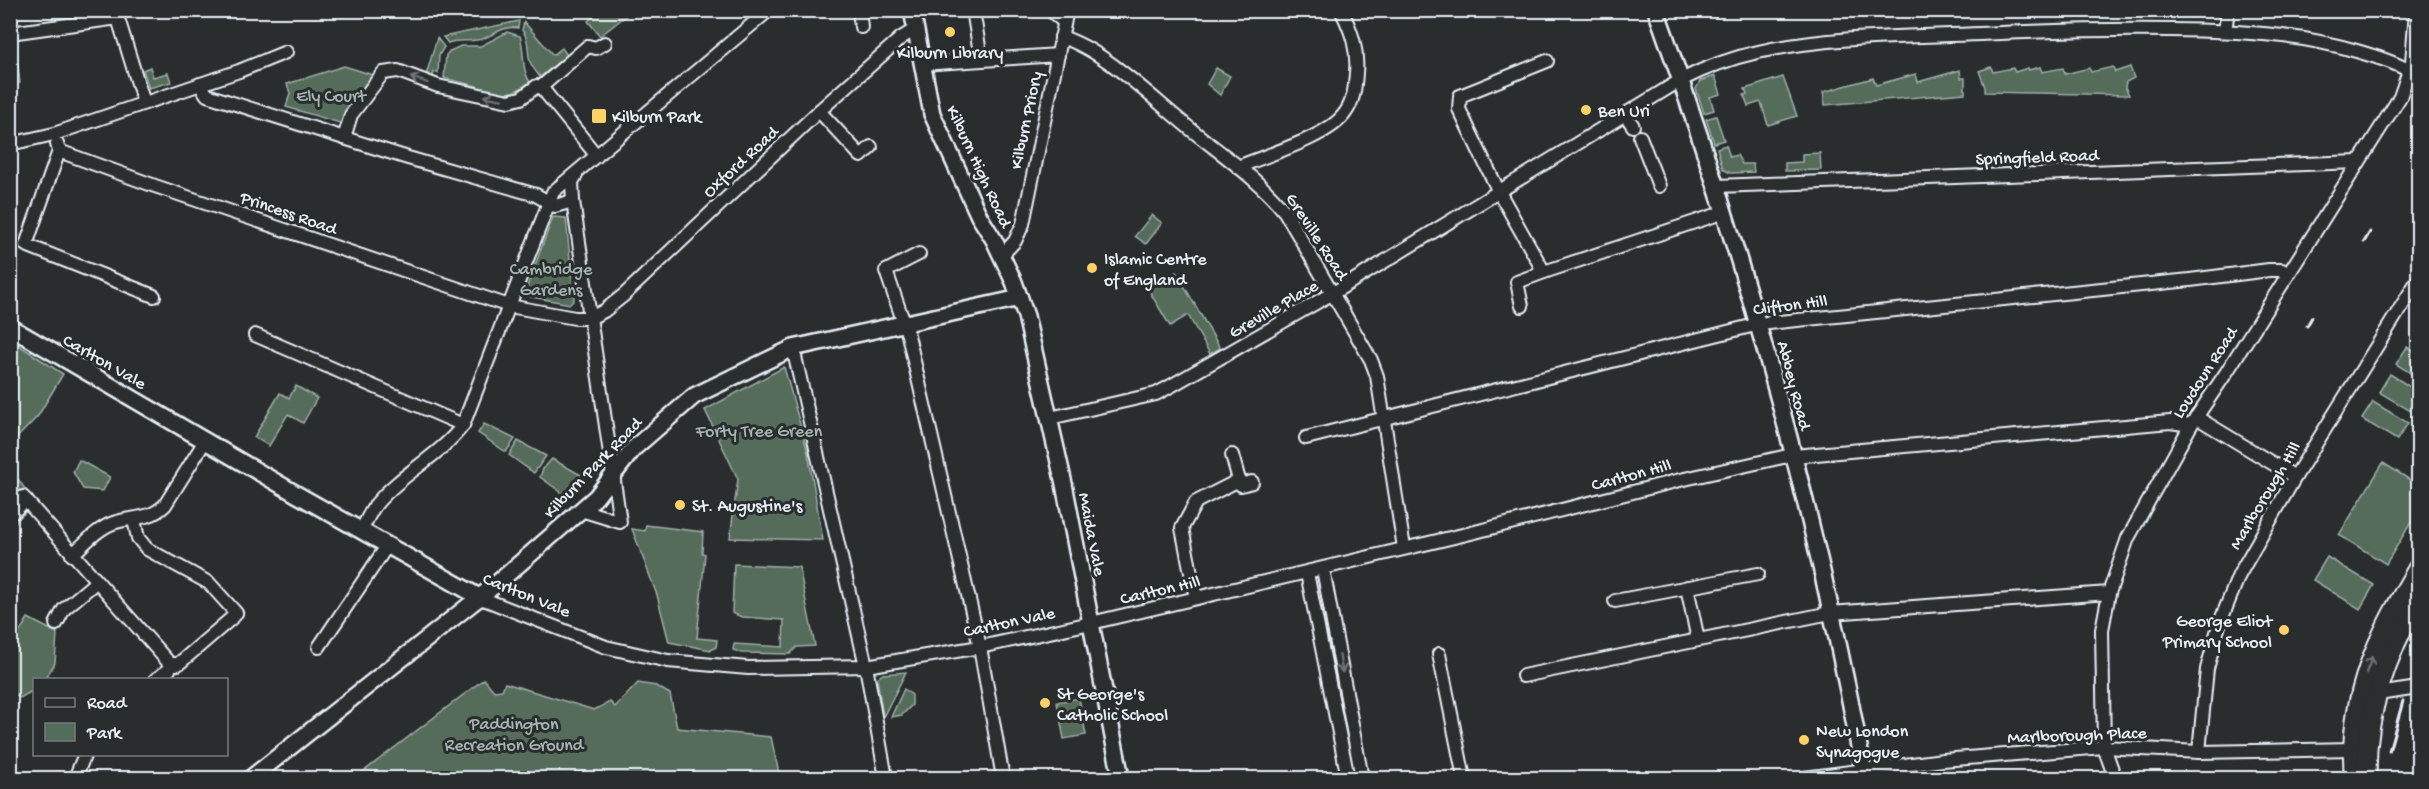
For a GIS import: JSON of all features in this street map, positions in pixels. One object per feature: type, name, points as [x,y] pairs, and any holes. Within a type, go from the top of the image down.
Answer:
[{"type":"highway","points":[[2354,778],[2353,745],[2360,691],[2388,622],[2418,568]]},
{"type":"highway","points":[[2367,778],[2366,748],[2383,694],[2394,648],[2418,599]]},
{"type":"highway","points":[[2353,745],[2369,701],[2383,694]]},
{"type":"main road","name":"Kilburn High Road","points":[[912,10],[914,30],[932,114],[979,216],[1002,255],[1020,298]]},
{"type":"main road","name":"Abbey Road","points":[[1656,10],[1717,186],[1759,324],[1793,455],[1864,774]]},
{"type":"main road","name":"Kilburn Park Road","points":[[251,778],[481,598],[596,496],[634,448],[694,396],[793,348],[1020,298]]},
{"type":"main road","name":"Maida Vale","points":[[1020,298],[1050,418],[1121,778]]},
{"type":"main road","name":"Carlton Vale","points":[[10,327],[387,546],[481,598]]},
{"type":"street","points":[[361,531],[375,504],[438,453],[463,425],[549,203],[557,188],[576,175],[769,10]]},
{"type":"street","points":[[859,10],[861,27]]},
{"type":"street","points":[[973,10],[981,59]]},
{"type":"street","points":[[1050,10],[1065,16]]},
{"type":"street","points":[[1238,167],[1323,132],[1345,113],[1352,101],[1355,87],[1356,51],[1352,32],[1341,10]]},
{"type":"street","points":[[2225,31],[2228,10]]},
{"type":"street","name":"Loudoun Road","points":[[2115,778],[2104,747],[2102,630],[2109,593],[2128,538],[2193,421],[2288,275],[2414,73],[2416,10]]},
{"type":"street","points":[[10,33],[117,14],[144,103]]},
{"type":"street","name":"Kilburn Priory","points":[[1002,255],[1016,241],[1023,224],[1065,16]]},
{"type":"street","name":"Oxford Road","points":[[590,318],[604,311],[624,295],[819,111],[901,38],[914,30]]},
{"type":"street","name":"Greville Place","points":[[1050,418],[1162,392],[1333,293],[1681,80],[1714,65],[1745,56],[1811,44],[1877,39],[2092,30],[2225,31],[2278,34],[2315,40],[2372,56],[2414,73]]},
{"type":"street","name":"Greville Road","points":[[1061,37],[1074,40],[1093,50],[1238,167],[1286,212],[1371,360],[1377,376],[1404,548]]},
{"type":"street","points":[[344,138],[351,115],[383,73],[398,71],[438,86],[509,101],[521,98],[537,86],[541,87],[588,46],[596,48],[605,43]]},
{"type":"street","points":[[10,144],[54,134],[286,52]]},
{"type":"street","points":[[921,64],[1058,55]]},
{"type":"street","points":[[1544,272],[1499,192],[1459,109],[1460,96],[1547,61]]},
{"type":"street","points":[[200,84],[207,95],[536,195],[555,206],[573,201]]},
{"type":"street","points":[[541,87],[597,156]]},
{"type":"street","points":[[819,111],[861,156],[871,147]]},
{"type":"street","points":[[1625,114],[1633,126]]},
{"type":"street","points":[[54,134],[59,151],[26,244],[154,296]]},
{"type":"street","points":[[1640,137],[1659,186]]},
{"type":"street","name":"Princess Road","points":[[59,151],[155,186],[509,306]]},
{"type":"street","name":"Springfield Road","points":[[1717,186],[2358,162]]},
{"type":"street","points":[[576,175],[573,182],[573,201],[620,522],[581,510]]},
{"type":"street","points":[[1522,306],[1517,282],[1725,212]]},
{"type":"street","points":[[994,240],[1017,236]]},
{"type":"street","points":[[919,254],[886,271],[906,324],[980,648],[1003,778]]},
{"type":"street","name":"Clifton Hill","points":[[1306,438],[1759,324],[2269,270],[2282,270],[2288,275]]},
{"type":"street","name":"Marlborough Hill","points":[[2199,752],[2207,669],[2219,625],[2239,575],[2295,477],[2418,280]]},
{"type":"street","points":[[509,306],[576,318],[590,318]]},
{"type":"street","points":[[255,335],[463,425]]},
{"type":"street","points":[[793,348],[866,666],[886,778]]},
{"type":"street","name":"Carlton Hill","points":[[1091,623],[1472,533],[1680,480],[1793,455],[2193,421],[2295,477]]},
{"type":"street","points":[[72,555],[104,527],[158,513],[205,441]]},
{"type":"street","points":[[1196,598],[1182,528],[1196,502],[1246,481],[1233,455]]},
{"type":"street","points":[[13,512],[24,498],[170,664]]},
{"type":"street","points":[[134,520],[138,538],[147,549],[203,578],[236,613],[178,663],[170,664]]},
{"type":"street","points":[[318,647],[387,546]]},
{"type":"street","points":[[1323,569],[1362,778]]},
{"type":"street","points":[[1307,573],[1348,778]]},
{"type":"street","points":[[1615,601],[1758,574]]},
{"type":"street","points":[[56,624],[64,609],[96,582]]},
{"type":"street","points":[[1687,587],[1698,640]]},
{"type":"street","points":[[1523,676],[1830,614],[2109,593]]},
{"type":"street","name":"Carlton Vale","points":[[481,598],[606,647],[668,661],[748,668],[866,666],[980,648],[1091,623]]},
{"type":"street","points":[[1440,654],[1464,778]]},
{"type":"street","points":[[158,678],[169,670],[170,664]]},
{"type":"street","points":[[2383,694],[2416,688]]},
{"type":"street","name":"Marlborough Place","points":[[1804,778],[1864,774],[1997,755],[2104,747],[2199,752],[2353,745]]},
{"type":"street","points":[[75,778],[84,756]]},
{"type":"green space","points":[[600,11],[632,11],[600,36],[588,21]]},
{"type":"green space","points":[[519,21],[518,28],[507,28],[477,40],[448,43],[443,37]]},
{"type":"green space","points":[[524,22],[553,55],[562,48],[567,55],[540,77],[530,60],[525,34],[522,30]]},
{"type":"green space","points":[[507,32],[520,36],[525,72],[530,82],[517,90],[499,93],[477,91],[477,86],[444,78],[446,55],[450,51],[461,46],[481,46]]},
{"type":"green space","points":[[437,38],[444,47],[439,55],[438,73],[434,72],[432,82],[425,79]]},
{"type":"green space","points":[[16,50],[20,83],[11,84],[11,51]]},
{"type":"green space","name":"Ely Court","points":[[344,66],[376,76],[343,124],[286,107],[290,93],[287,84]]},
{"type":"green space","points":[[150,67],[153,77],[168,73],[171,82],[149,88],[143,70]]},
{"type":"green space","points":[[1991,67],[1993,72],[2013,68],[2015,72],[2040,67],[2042,72],[2063,68],[2065,74],[2089,68],[2091,72],[2113,67],[2115,72],[2130,67],[2134,78],[2126,82],[2125,87],[2129,95],[1985,92],[1979,71]]},
{"type":"green space","points":[[1216,68],[1230,76],[1220,95],[1207,84]]},
{"type":"green space","points":[[1960,70],[1961,78],[1965,78],[1965,93],[1825,105],[1823,92],[1873,78],[1876,85],[1916,74],[1918,82]]},
{"type":"green space","points":[[1715,76],[1721,94],[1710,97],[1714,110],[1704,113],[1696,89],[1700,81]]},
{"type":"green space","points":[[1783,77],[1797,116],[1768,125],[1761,102],[1748,106],[1744,95],[1747,94],[1745,89]]},
{"type":"green space","points":[[1716,116],[1724,140],[1714,143],[1706,119]]},
{"type":"green space","points":[[1726,145],[1730,157],[1737,155],[1742,164],[1753,164],[1754,172],[1730,173],[1723,169],[1717,148]]},
{"type":"green space","points":[[1820,153],[1821,170],[1785,171],[1785,163],[1802,162],[1802,154]]},
{"type":"green space","points":[[1152,215],[1162,223],[1146,244],[1135,236]]},
{"type":"green space","name":"Cambridge Gardens","points":[[553,217],[566,218],[574,300],[570,304],[527,296],[525,292]]},
{"type":"green space","points":[[1176,272],[1220,348],[1210,354],[1188,315],[1170,326],[1148,289]]},
{"type":"green space","points":[[11,340],[63,374],[38,416],[11,444]]},
{"type":"green space","points":[[2407,347],[2418,354],[2418,378],[2396,364]]},
{"type":"green space","name":"Forty Tree Green","points":[[784,367],[808,453],[823,540],[730,538],[738,479],[705,410]]},
{"type":"green space","points":[[2390,374],[2418,392],[2418,406],[2414,413],[2379,392]]},
{"type":"green space","points":[[296,386],[317,398],[303,423],[288,414],[269,446],[254,437],[280,393],[289,398]]},
{"type":"green space","points":[[2373,402],[2408,423],[2397,440],[2362,419]]},
{"type":"green space","points":[[484,424],[515,439],[506,452],[478,433]]},
{"type":"green space","points":[[518,441],[546,456],[534,473],[509,455]]},
{"type":"green space","points":[[552,459],[581,475],[565,495],[540,477],[543,469]]},
{"type":"green space","points":[[79,460],[110,477],[103,491],[83,489],[73,472]]},
{"type":"green space","points":[[2383,463],[2418,485],[2418,511],[2386,564],[2339,535]]},
{"type":"green space","points":[[10,468],[35,503],[11,526],[10,526]]},
{"type":"green space","points":[[646,525],[703,532],[702,553],[705,554],[697,638],[717,640],[716,647],[711,650],[669,642],[657,595],[632,529],[645,531]]},
{"type":"green space","points":[[2327,557],[2374,585],[2360,609],[2313,580]]},
{"type":"green space","points":[[734,564],[799,567],[815,646],[797,647],[790,654],[742,653],[733,650],[734,644],[783,647],[784,620],[742,617],[732,613]]},
{"type":"green space","points":[[28,618],[57,633],[55,663],[46,678],[33,678],[33,691],[20,698],[11,693],[11,646]]},
{"type":"green space","points":[[906,672],[883,717],[877,678],[883,674]]},
{"type":"green space","name":"Paddington Recreation Ground","points":[[484,679],[494,691],[502,690],[505,683],[594,710],[610,702],[615,707],[638,683],[656,686],[670,694],[677,728],[771,737],[780,778],[355,778]]},
{"type":"green space","points":[[904,689],[912,695],[912,705],[902,715],[891,717]]},
{"type":"green space","points":[[1079,698],[1086,735],[1064,739],[1057,702]]},
{"type":"railway","points":[[2364,242],[2370,232]]},
{"type":"railway","points":[[2307,326],[2312,317]]},
{"type":"railway","points":[[2417,651],[2418,646]]},
{"type":"railway","points":[[2389,751],[2403,701]]},
{"type":"place","name":"Kilburn Library","points":[[950,32]]},
{"type":"place","name":"Ben Uri","points":[[1586,110]]},
{"type":"place","name":"Kilburn Park","points":[[599,116]]},
{"type":"place","name":"Islamic Centre of England","points":[[1092,268]]},
{"type":"place","name":"St. Augustine's","points":[[680,505]]},
{"type":"place","name":"George Eliot Primary School","points":[[2284,630]]},
{"type":"place","name":"St George's Catholic School","points":[[1045,703]]},
{"type":"place","name":"New London Synagogue","points":[[1804,740]]}]
